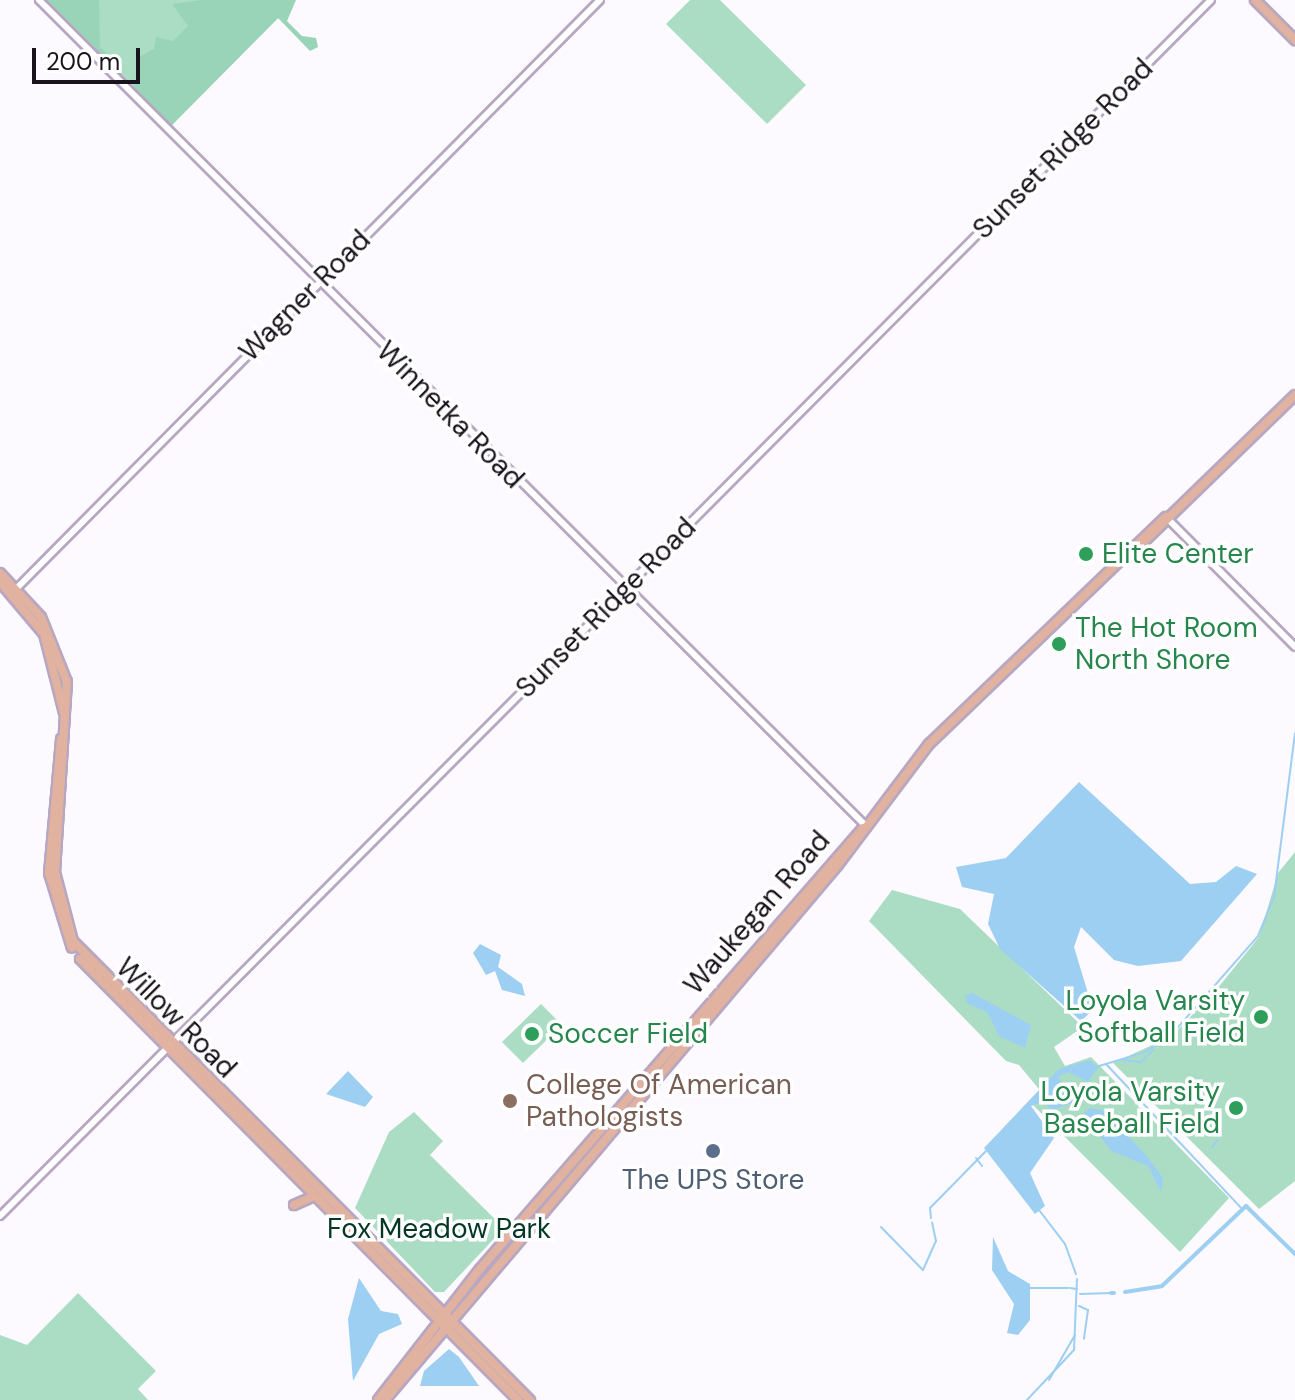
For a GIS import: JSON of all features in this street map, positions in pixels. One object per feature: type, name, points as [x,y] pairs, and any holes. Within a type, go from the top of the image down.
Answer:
[{"type":"main road","points":[[1255,0],[1295,40]]},
{"type":"main road","name":"Waukegan Road","points":[[378,1400],[866,826],[956,715],[1295,395]]},
{"type":"main road","name":"Willow Road","points":[[0,573],[44,634],[62,691],[49,857],[56,914],[87,969],[170,1046],[443,1320],[518,1400]]},
{"type":"main road","name":"Willow Road","points":[[0,582],[14,591]]},
{"type":"main road","name":"Willow Road","points":[[170,1046],[314,1196],[530,1400]]},
{"type":"main road","points":[[294,1205],[314,1196]]},
{"type":"main road","name":"Waukegan Road","points":[[385,1400],[443,1320]]},
{"type":"street","name":"Winnetka Road","points":[[39,0],[318,284],[866,826]]},
{"type":"street","name":"Wagner Road","points":[[14,591],[600,0]]},
{"type":"street","name":"Sunset Ridge Road","points":[[0,1216],[1211,0]]},
{"type":"street","points":[[1166,517],[1295,647]]},
{"type":"green space","points":[[43,0],[296,0],[167,130]]},
{"type":"green space","points":[[45,0],[99,0],[100,47],[120,65],[119,77]]},
{"type":"green space","points":[[202,0],[296,0],[287,21],[302,36],[316,38],[318,47],[310,51],[278,18],[167,130],[133,95],[139,57],[154,49],[156,37],[173,41],[188,26],[172,4]]},
{"type":"green space","points":[[690,0],[720,0],[806,85],[767,124],[666,24]]},
{"type":"green space","points":[[1295,852],[1295,1181],[1259,1209],[1113,1063],[1172,1036],[1217,989],[1259,937],[1278,873]]},
{"type":"green space","points":[[892,890],[960,909],[1083,1027],[1054,1047],[1065,1066],[1091,1057],[1229,1198],[1180,1252],[1033,1105],[1043,1094],[1019,1065],[1006,1061],[869,921]]},
{"type":"green space","name":"Soccer Field","points":[[541,1004],[562,1025],[523,1063],[502,1042]]},
{"type":"green space","name":"Fox Meadow Park","points":[[414,1112],[443,1141],[430,1155],[504,1228],[444,1292],[435,1292],[355,1208],[389,1132]]},
{"type":"green space","points":[[78,1293],[156,1371],[138,1389],[148,1400],[0,1400],[0,1335],[27,1345]]},
{"type":"water","points":[[1079,782],[1190,884],[1216,882],[1236,866],[1257,874],[1181,961],[1138,966],[1114,960],[1081,927],[1074,947],[1093,1010],[1081,1021],[1000,949],[988,924],[994,894],[962,887],[956,867],[1006,858]]},
{"type":"water","points":[[480,944],[501,955],[498,967],[522,984],[525,996],[502,990],[495,971],[486,975],[473,953]]},
{"type":"water","points":[[972,993],[1031,1025],[1025,1048],[999,1036],[987,1012],[968,1004],[965,996]]},
{"type":"water","points":[[1090,1060],[1098,1068],[1088,1082],[1068,1072],[1058,1077],[1075,1102],[1052,1110],[1043,1102],[1031,1106],[1054,1138],[1030,1173],[1045,1206],[1035,1214],[984,1148],[1059,1069]]},
{"type":"water","points":[[348,1071],[373,1097],[365,1107],[326,1094]]},
{"type":"water","points":[[1089,1108],[1103,1110],[1146,1155],[1163,1178],[1161,1192],[1148,1166],[1111,1151],[1084,1114]]},
{"type":"water","points":[[993,1237],[1008,1271],[1030,1284],[1030,1320],[1018,1335],[1007,1333],[1014,1304],[992,1270]]},
{"type":"water","points":[[359,1278],[381,1311],[398,1314],[402,1324],[379,1334],[353,1381],[348,1319]]},
{"type":"water","points":[[449,1349],[459,1357],[479,1386],[420,1386],[424,1371]]},
{"type":"waterway","points":[[1096,1067],[1145,1052],[1172,1034],[1258,936],[1274,897],[1295,733]]},
{"type":"waterway","points":[[1193,1023],[1196,1026]]},
{"type":"waterway","points":[[1124,1060],[1141,1062],[1153,1050]]},
{"type":"waterway","points":[[1106,1064],[1241,1208]]},
{"type":"waterway","points":[[1212,1147],[1218,1140]]},
{"type":"waterway","points":[[931,1218],[930,1208],[986,1151]]},
{"type":"waterway","points":[[976,1158],[982,1166]]},
{"type":"waterway","points":[[1125,1292],[1162,1286],[1246,1206],[1295,1254]]},
{"type":"waterway","points":[[1039,1210],[1065,1244],[1076,1274]]},
{"type":"waterway","points":[[881,1227],[923,1270],[936,1241],[932,1222]]},
{"type":"waterway","points":[[1027,1400],[1074,1350],[1077,1279]]},
{"type":"waterway","points":[[1029,1288],[1068,1288]]},
{"type":"waterway","points":[[1070,1288],[1077,1289]]},
{"type":"waterway","points":[[1080,1294],[1111,1293]]},
{"type":"waterway","points":[[1079,1306],[1088,1310],[1084,1339]]},
{"type":"waterway","points":[[1049,1380],[1075,1335]]},
{"type":"place","name":"Elite Center","points":[[1086,554]]},
{"type":"place","name":"The Hot Room North Shore","points":[[1059,644]]},
{"type":"place","name":"Loyola Varsity Softball Field","points":[[1261,1017]]},
{"type":"place","name":"Soccer Field","points":[[532,1034]]},
{"type":"place","name":"College Of American Pathologists","points":[[510,1101]]},
{"type":"place","name":"Loyola Varsity Baseball Field","points":[[1236,1108]]},
{"type":"place","name":"The UPS Store","points":[[713,1151]]}]
